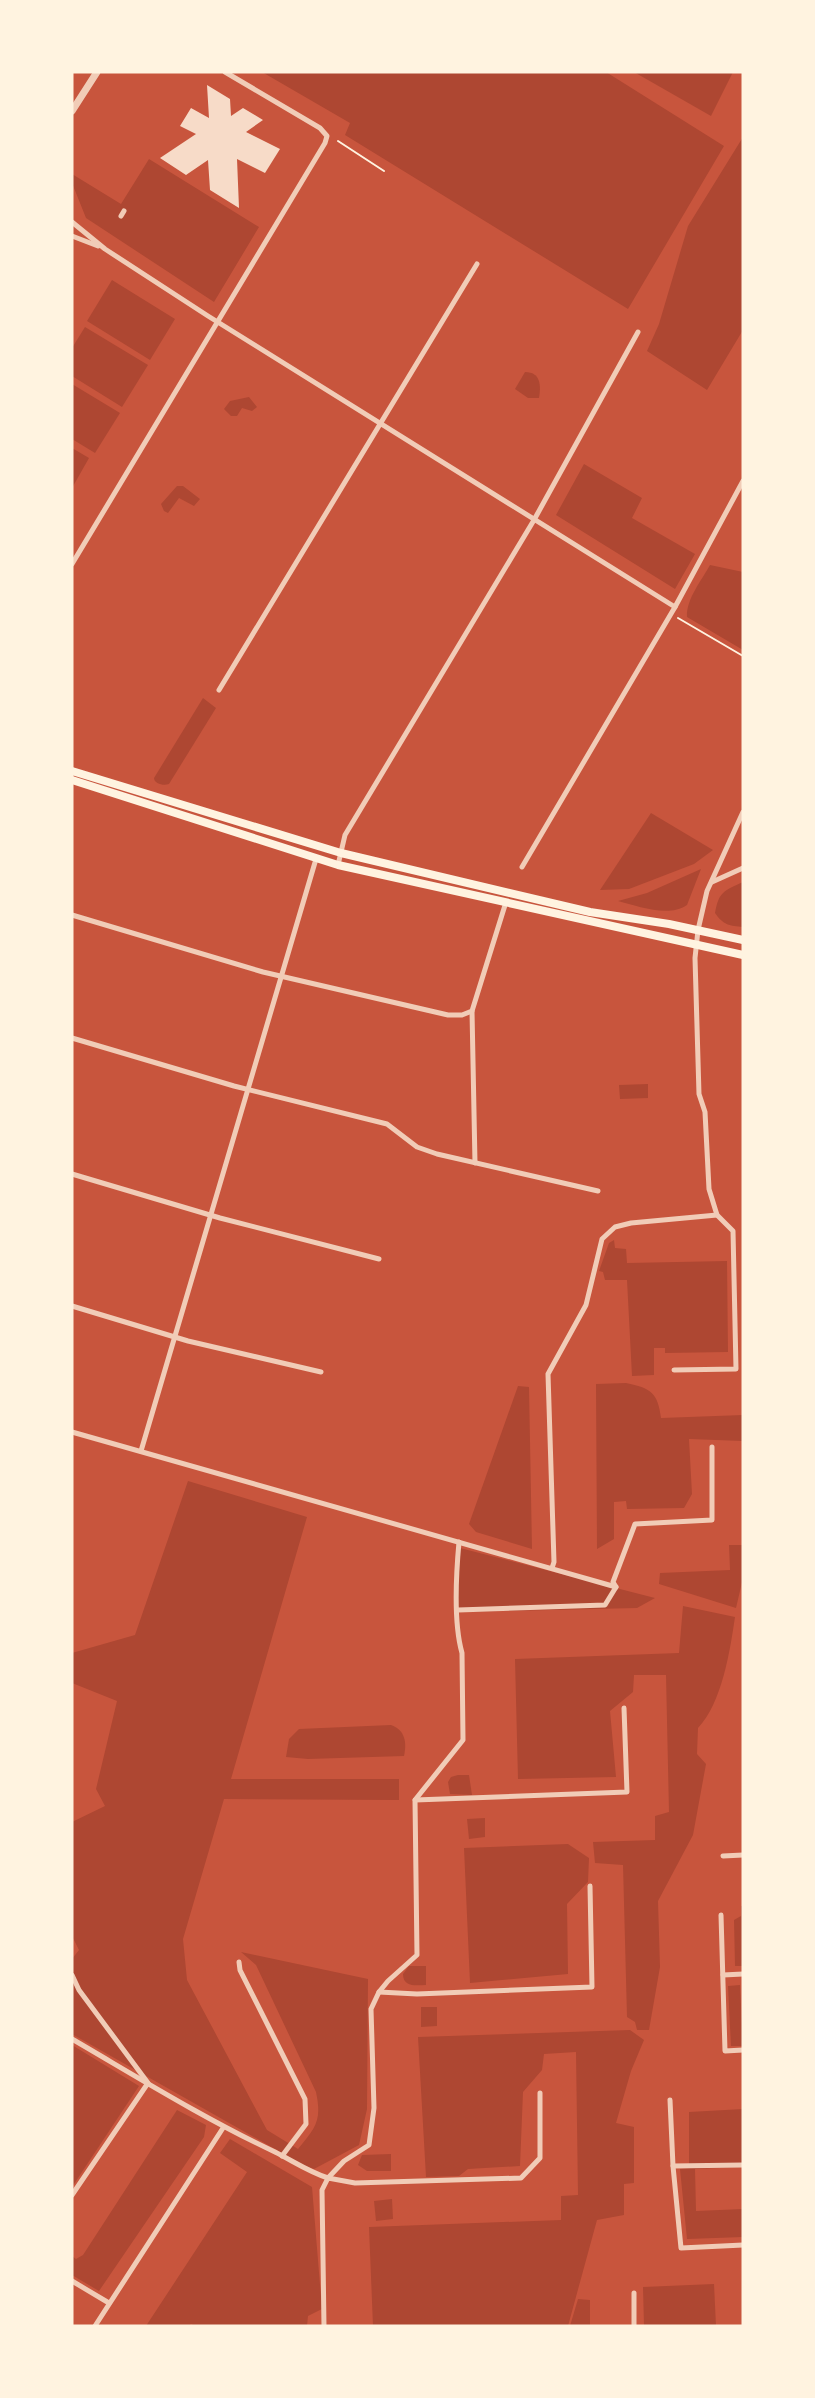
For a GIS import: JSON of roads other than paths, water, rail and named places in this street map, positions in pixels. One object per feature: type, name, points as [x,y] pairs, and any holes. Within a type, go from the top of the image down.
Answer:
[{"type":"main road","points":[[72,771],[341,853],[590,912],[743,940]]},
{"type":"main road","points":[[72,780],[338,865],[743,955]]},
{"type":"street","points":[[72,111],[97,72]]},
{"type":"street","points":[[72,564],[325,143],[327,136],[320,128],[225,72]]},
{"type":"street","points":[[72,222],[105,249],[219,322],[675,607]]},
{"type":"street","points":[[72,236],[105,249]]},
{"type":"street","points":[[219,690],[477,264]]},
{"type":"street","points":[[338,865],[345,835],[534,520],[638,332]]},
{"type":"street","points":[[522,867],[671,615],[743,481]]},
{"type":"street","points":[[674,1370],[736,1369],[733,1231],[717,1215],[709,1189],[705,1112],[699,1094],[695,996],[698,930],[712,882],[743,812]]},
{"type":"street","points":[[141,1451],[317,859]]},
{"type":"street","points":[[712,882],[743,868]]},
{"type":"street","points":[[475,1163],[471,1011],[506,902]]},
{"type":"street","points":[[72,915],[281,976],[448,1015],[462,1015],[471,1011]]},
{"type":"street","points":[[72,1038],[247,1090],[387,1124],[417,1147],[437,1154],[598,1191]]},
{"type":"street","points":[[72,1174],[209,1215],[379,1259]]},
{"type":"street","points":[[552,1569],[554,1562],[548,1374],[586,1305],[602,1239],[615,1227],[632,1223],[717,1215]]},
{"type":"street","points":[[72,1306],[175,1337],[321,1372]]},
{"type":"street","points":[[72,1432],[616,1587]]},
{"type":"street","points":[[616,1587],[613,1582],[635,1524],[712,1520],[712,1447]]},
{"type":"street","points":[[324,2326],[322,2190],[328,2178],[344,2161],[369,2146],[374,2108],[371,2009],[379,1992],[417,1955],[415,1800],[463,1740],[462,1653],[458,1641],[459,1542]]},
{"type":"street","points":[[458,1610],[605,1605],[616,1587]]},
{"type":"street","points":[[415,1800],[627,1792],[624,1708]]},
{"type":"street","points":[[723,1856],[743,1854]]},
{"type":"street","points":[[379,1992],[416,1994],[592,1987],[590,1886]]},
{"type":"street","points":[[721,1915],[725,2050],[743,2050]]},
{"type":"street","points":[[239,1962],[240,1970],[304,2099],[306,2124],[282,2156]]},
{"type":"street","points":[[723,1975],[743,1974]]},
{"type":"street","points":[[72,1975],[79,1990],[148,2083]]},
{"type":"street","points":[[72,2039],[223,2127],[312,2173],[355,2183],[522,2179],[540,2158],[540,2093]]},
{"type":"street","points":[[72,2195],[148,2083]]},
{"type":"street","points":[[670,2100],[681,2248],[743,2245]]},
{"type":"street","points":[[96,2326],[223,2127]]},
{"type":"street","points":[[673,2166],[743,2165]]},
{"type":"street","points":[[72,2281],[109,2303]]},
{"type":"street","points":[[634,2293],[634,2326]]}]
